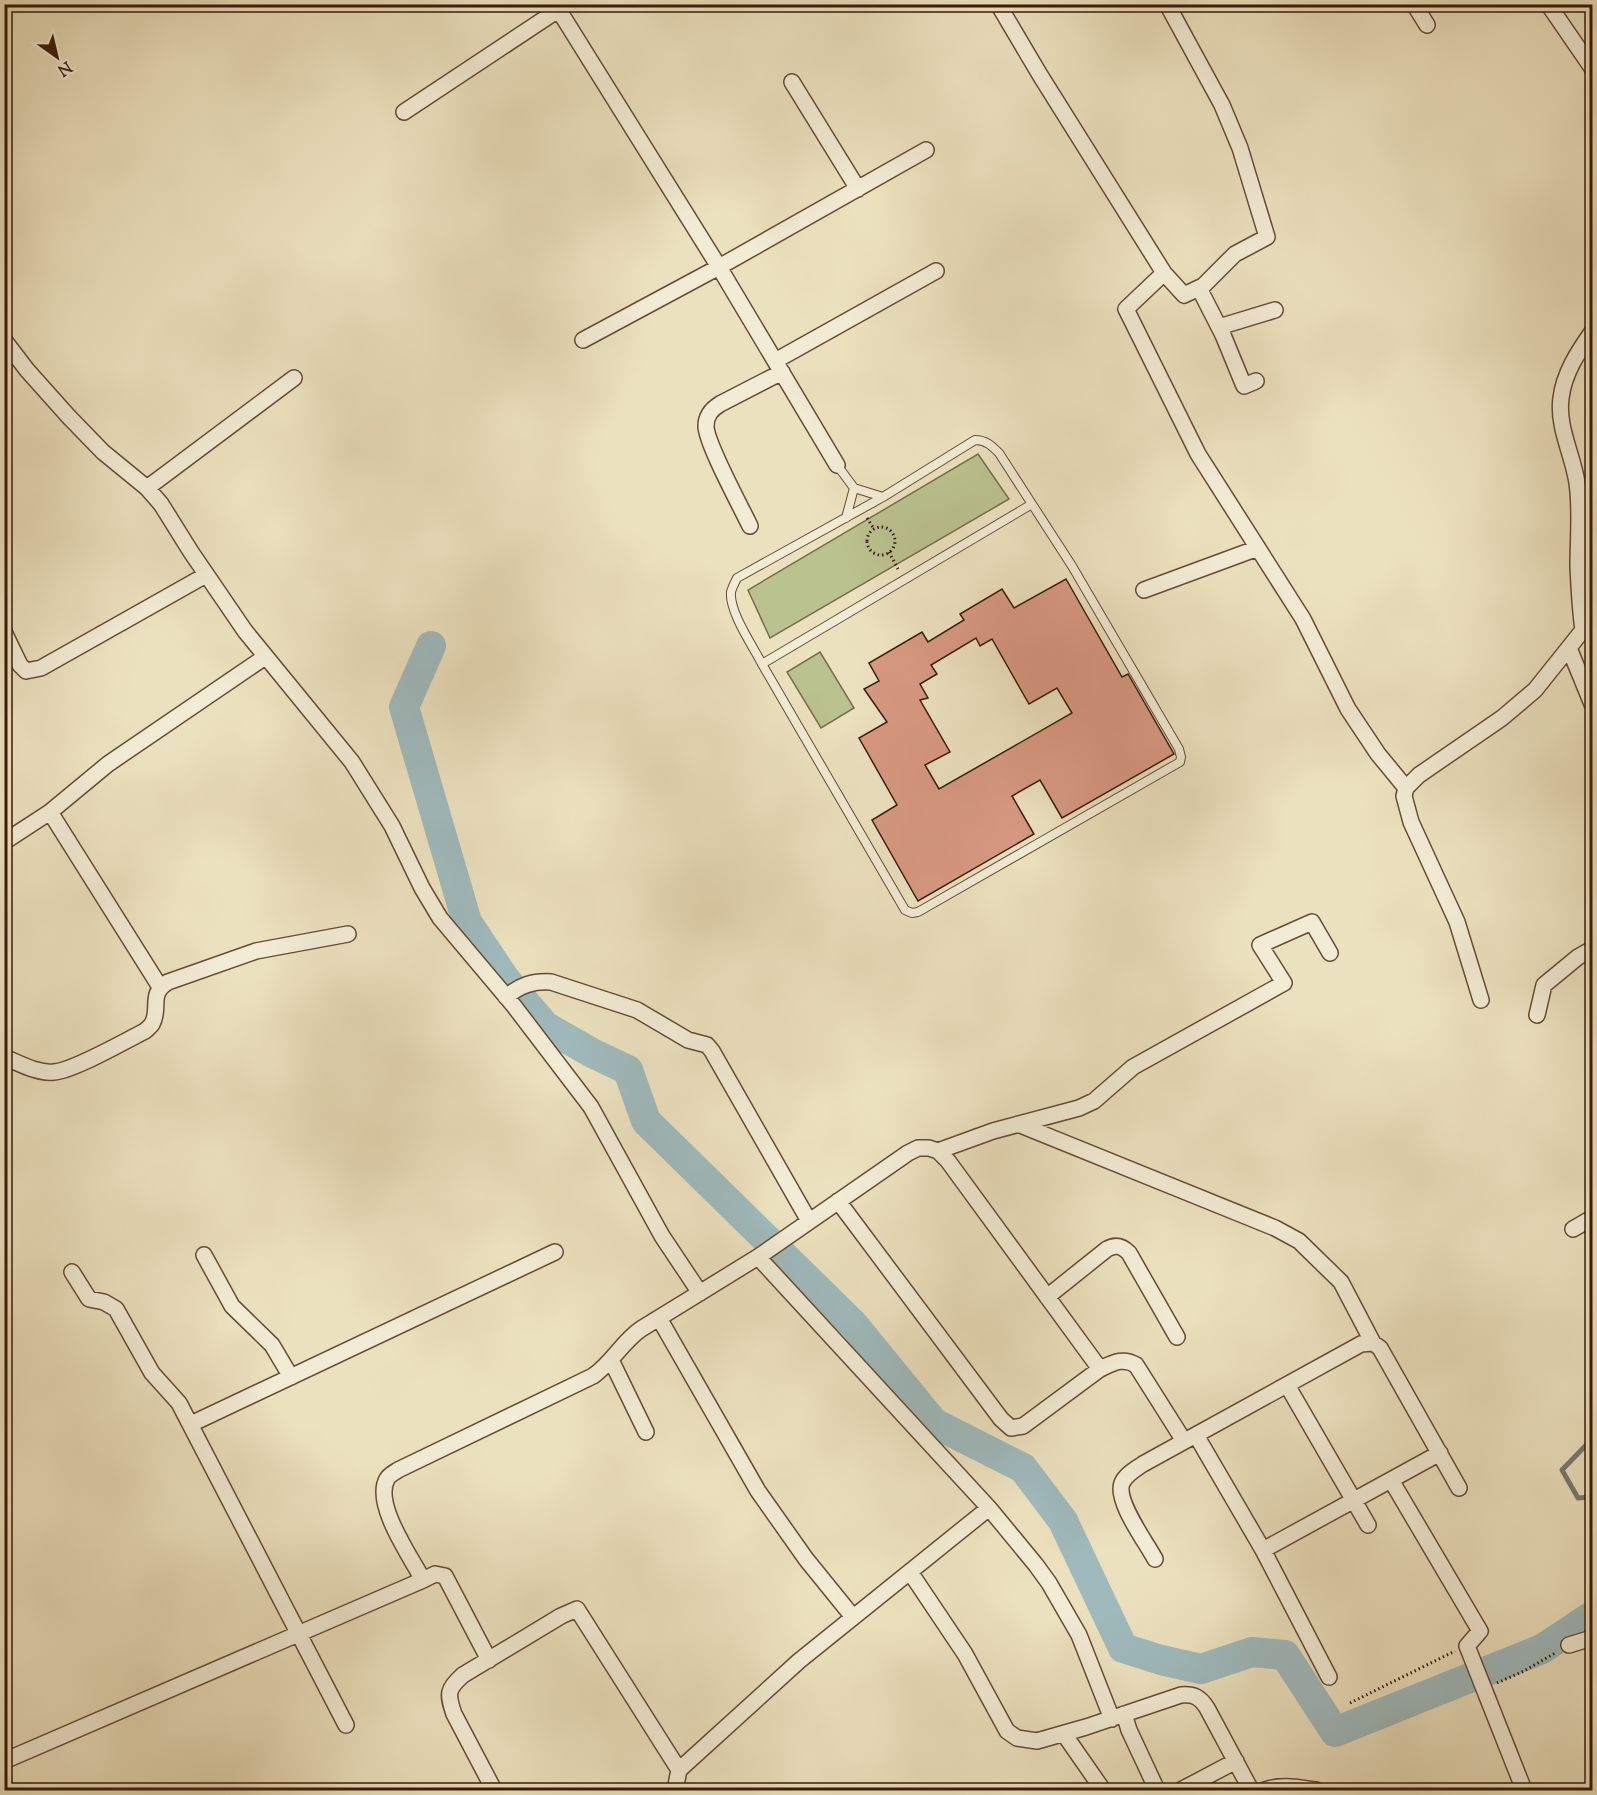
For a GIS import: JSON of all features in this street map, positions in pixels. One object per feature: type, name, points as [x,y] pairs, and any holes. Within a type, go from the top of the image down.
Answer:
[{"type":"street","points":[[998,4],[1045,84],[1164,273],[1184,295],[1199,288],[1218,273],[1235,254],[1267,237],[1240,148],[1222,105],[1167,4]]},
{"type":"street","points":[[1414,4],[1427,25]]},
{"type":"street","points":[[1548,4],[1593,68]]},
{"type":"street","points":[[404,112],[556,7],[719,267],[837,465]]},
{"type":"street","points":[[792,82],[858,189]]},
{"type":"street","points":[[583,340],[719,267],[926,150]]},
{"type":"street","points":[[750,526],[707,435],[707,417],[713,408],[936,271]]},
{"type":"street","points":[[1164,273],[1126,309],[1198,454],[1303,619],[1348,709],[1378,754],[1407,788]]},
{"type":"street","points":[[1199,288],[1219,327],[1244,386],[1256,381]]},
{"type":"street","points":[[1219,327],[1275,310]]},
{"type":"street","points":[[1481,1000],[1457,922],[1405,807],[1404,796],[1407,788],[1419,775],[1494,723],[1535,690],[1588,627],[1579,598],[1579,506],[1573,464],[1560,416],[1566,376],[1578,352],[1593,332]]},
{"type":"street","points":[[4,340],[69,417],[103,452],[147,488],[161,504],[244,631],[352,762],[392,826],[422,888],[440,918],[513,992],[591,1107],[662,1236],[700,1293]]},
{"type":"street","points":[[147,488],[294,378]]},
{"type":"street","points":[[1144,590],[1258,548]]},
{"type":"street","points":[[4,632],[23,669],[26,672],[35,670],[206,575]]},
{"type":"street","points":[[1569,648],[1593,704]]},
{"type":"street","points":[[4,842],[50,812],[108,764],[265,657]]},
{"type":"street","points":[[50,812],[160,987]]},
{"type":"street","points":[[938,1151],[1018,1124],[1079,1108],[1094,1101],[1133,1067],[1284,983],[1260,945],[1312,922],[1330,953]]},
{"type":"street","points":[[4,1057],[31,1068],[53,1073],[70,1067],[145,1031],[152,1024],[156,996],[160,987],[168,982],[256,951],[348,934]]},
{"type":"street","points":[[1537,1015],[1544,985],[1578,957],[1593,949]]},
{"type":"street","points":[[513,992],[536,981],[551,982],[637,1010],[688,1040],[707,1045],[809,1221]]},
{"type":"street","points":[[1018,1124],[1275,1228],[1299,1241],[1341,1282],[1373,1343],[1380,1348],[1389,1361],[1459,1488]]},
{"type":"street","points":[[423,1580],[388,1515],[384,1488],[388,1477],[398,1470],[593,1376],[611,1360],[632,1335],[761,1255],[838,1200],[918,1148],[938,1151],[948,1161],[1100,1369]]},
{"type":"street","points":[[838,1200],[994,1409],[1011,1428],[1023,1426],[1100,1369],[1122,1360],[1128,1360],[1136,1365],[1190,1438],[1263,1550],[1329,1677]]},
{"type":"street","points":[[1574,1229],[1593,1218]]},
{"type":"street","points":[[1047,1297],[1107,1249],[1119,1246],[1129,1253],[1177,1337]]},
{"type":"street","points":[[191,1424],[555,1252]]},
{"type":"street","points":[[204,1255],[232,1306],[272,1346],[291,1377]]},
{"type":"street","points":[[761,1255],[989,1509],[1036,1565],[1067,1613],[1118,1716],[1129,1730],[1157,1791]]},
{"type":"street","points":[[72,1272],[89,1299],[104,1302],[116,1309],[152,1373],[179,1403],[346,1725]]},
{"type":"street","points":[[659,1318],[758,1491],[806,1559],[853,1617]]},
{"type":"street","points":[[1155,1559],[1126,1509],[1121,1495],[1122,1483],[1128,1475],[1143,1464],[1361,1344],[1373,1343]]},
{"type":"street","points":[[611,1360],[646,1432]]},
{"type":"street","points":[[1287,1385],[1368,1525]]},
{"type":"street","points":[[1263,1550],[1440,1453]]},
{"type":"street","points":[[1391,1480],[1480,1631],[1467,1646],[1524,1791]]},
{"type":"street","points":[[675,1791],[679,1770],[799,1661],[989,1509]]},
{"type":"street","points":[[910,1572],[965,1654],[1007,1731],[1017,1738],[1037,1741],[1181,1695],[1197,1696],[1207,1708],[1251,1791]]},
{"type":"street","points":[[4,1761],[435,1574],[445,1576],[489,1660]]},
{"type":"street","points":[[494,1791],[454,1714],[449,1691],[453,1684],[489,1660],[561,1616],[577,1609],[679,1770]]},
{"type":"street","points":[[1569,1645],[1593,1638]]},
{"type":"street","points":[[1064,1734],[1103,1791]]},
{"type":"street","points":[[1181,1791],[1236,1761]]},
{"type":"street","points":[[1265,1791],[1290,1786],[1316,1791]]},
{"type":"lane","points":[[975,440],[982,440],[999,453],[1032,504],[1179,749],[1180,762],[918,912],[912,913],[905,910],[762,664],[737,618],[732,592],[737,578],[883,497],[975,440]]},
{"type":"lane","points":[[837,465],[854,488],[883,497]]},
{"type":"lane","points":[[846,518],[854,488]]},
{"type":"lane","points":[[762,664],[1032,504]]},
{"type":"path","points":[[886,528],[893,533],[894,545],[888,552],[879,554],[871,550],[868,537],[874,529],[886,528]]},
{"type":"path","points":[[888,552],[905,580]]},
{"type":"path","points":[[1484,1688],[1524,1671],[1569,1645]]},
{"type":"path","points":[[1350,1703],[1435,1659],[1467,1646]]},
{"type":"green space","points":[[978,454],[1009,499],[770,638],[748,590]]},
{"type":"green space","points":[[820,652],[854,708],[821,728],[787,672]]},
{"type":"building","points":[[1066,579],[1122,677],[1128,674],[1174,754],[1062,818],[1040,780],[1012,796],[1034,834],[918,901],[872,820],[897,805],[859,738],[887,722],[864,689],[879,681],[869,663],[922,632],[928,642],[964,620],[960,614],[1002,589],[1014,608]],"holes":[[[976,638],[980,646],[992,639],[1029,704],[1057,688],[1072,713],[939,789],[925,765],[950,752],[920,700],[928,698],[920,684],[937,674],[931,665]]]},
{"type":"waterway","points":[[431,646],[404,707],[467,922],[505,979],[545,1026],[592,1053],[628,1070],[646,1121],[853,1324],[934,1423],[1023,1468],[1063,1521],[1123,1648],[1201,1669],[1252,1652],[1285,1655],[1335,1732],[1542,1649],[1592,1616]]},
{"type":"waterway","points":[[1592,1439],[1562,1470],[1578,1498],[1592,1497]]},
{"type":"waterway","points":[[1575,1628],[1592,1599]]}]
